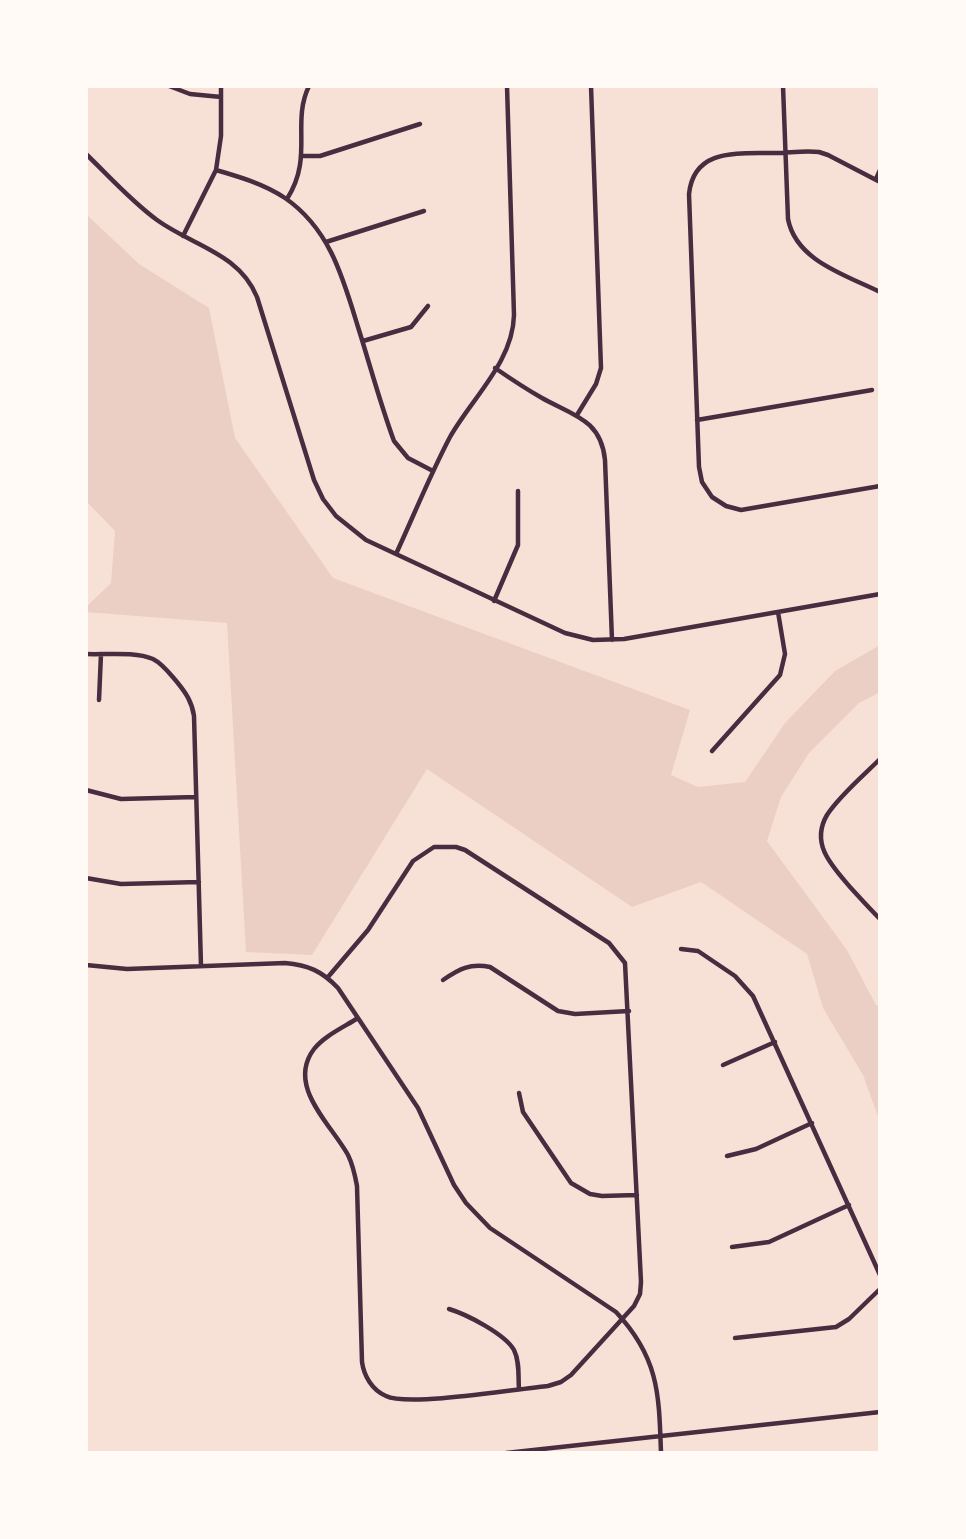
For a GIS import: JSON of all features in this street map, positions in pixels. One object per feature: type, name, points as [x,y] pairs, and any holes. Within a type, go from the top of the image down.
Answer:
[{"type":"street","points":[[169,86],[190,94],[221,97]]},
{"type":"street","points":[[183,236],[216,170],[221,136],[221,86]]},
{"type":"street","points":[[287,200],[299,176],[303,105],[309,86]]},
{"type":"street","points":[[396,554],[452,435],[508,347],[514,318],[507,86]]},
{"type":"street","points":[[576,415],[596,384],[601,368],[591,86]]},
{"type":"street","points":[[783,86],[789,222],[798,244],[813,258],[880,292]]},
{"type":"street","points":[[302,156],[320,156],[420,124]]},
{"type":"street","points":[[880,170],[878,181],[824,153],[717,156],[703,164],[692,182],[689,194],[699,467],[703,484],[719,502],[743,510],[880,486]]},
{"type":"street","points":[[86,154],[146,212],[183,236],[229,260],[251,284],[313,476],[327,504],[352,531],[494,601],[565,633],[583,638],[612,640],[880,594]]},
{"type":"street","points":[[216,170],[260,184],[287,200],[306,216],[326,242],[341,271],[394,440],[408,458],[434,471]]},
{"type":"street","points":[[326,242],[424,211]]},
{"type":"street","points":[[363,341],[411,327],[428,306]]},
{"type":"street","points":[[495,369],[541,398],[576,415],[594,429],[604,453],[612,640]]},
{"type":"street","points":[[698,420],[872,390]]},
{"type":"street","points":[[494,601],[518,545],[518,491]]},
{"type":"street","points":[[712,751],[780,675],[785,654],[778,612]]},
{"type":"street","points":[[86,654],[150,658],[167,671],[185,692],[192,706],[201,966]]},
{"type":"street","points":[[99,700],[100,654]]},
{"type":"street","points":[[880,759],[829,812],[822,826],[821,842],[829,863],[880,919]]},
{"type":"street","points":[[86,790],[121,799],[196,797]]},
{"type":"street","points":[[328,977],[368,930],[413,861],[434,847],[456,847],[465,850],[609,943],[625,963],[640,1294],[623,1319],[571,1375],[561,1382],[548,1386],[407,1401],[394,1400],[377,1391],[369,1382],[362,1362],[357,1186],[354,1169],[344,1148],[309,1095],[305,1082],[306,1068],[315,1048],[358,1018]]},
{"type":"street","points":[[86,878],[114,883],[198,882]]},
{"type":"street","points":[[681,949],[698,951],[742,982],[753,996],[880,1275]]},
{"type":"street","points":[[86,965],[127,969],[294,963],[303,964],[328,977],[418,1108],[454,1185],[472,1210],[491,1228],[616,1312],[643,1345],[653,1370],[661,1453]]},
{"type":"street","points":[[443,980],[459,969],[478,965],[490,967],[552,1008],[566,1013],[629,1011]]},
{"type":"street","points":[[723,1065],[775,1042]]},
{"type":"street","points":[[519,1093],[523,1112],[571,1183],[590,1194],[637,1195]]},
{"type":"street","points":[[727,1156],[756,1149],[812,1123]]},
{"type":"street","points":[[732,1247],[769,1242],[849,1205]]},
{"type":"street","points":[[735,1338],[836,1327],[849,1319],[880,1289]]},
{"type":"street","points":[[449,1309],[463,1312],[509,1343],[517,1359],[519,1389]]},
{"type":"street","points":[[506,1453],[880,1412]]},
{"type":"shaded area","points":[[86,214],[139,264],[209,308],[235,438],[333,578],[690,710],[671,775],[698,787],[745,782],[785,723],[835,671],[880,645],[880,692],[859,703],[809,753],[781,797],[767,841],[847,950],[876,1005],[880,1005],[880,1122],[863,1075],[823,1008],[807,954],[701,882],[632,907],[427,769],[312,955],[246,952],[227,623],[86,612],[86,607],[111,583],[115,531],[86,501]]}]
